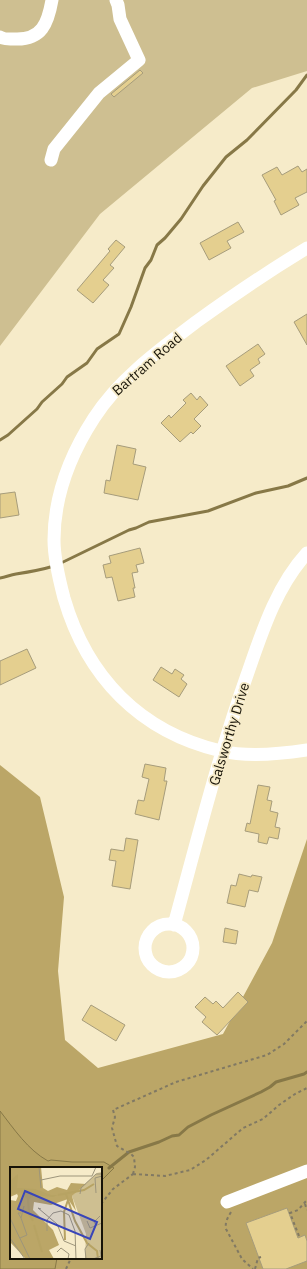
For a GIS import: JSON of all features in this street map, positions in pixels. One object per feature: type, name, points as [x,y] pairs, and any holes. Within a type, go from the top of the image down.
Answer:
[{"type":"street","points":[[0,36],[4,39],[34,37],[44,28],[52,0]]},
{"type":"street","points":[[51,160],[54,149],[99,93],[139,60],[120,19],[116,0]]},
{"type":"street","name":"Bartram Road","points":[[307,248],[237,293],[177,337],[144,363],[117,389],[95,416],[69,464],[56,513],[54,540],[60,584],[73,627],[83,648],[118,695],[136,711],[151,722],[194,742],[222,751],[270,754],[307,750]]},
{"type":"street","name":"Galsworthy Drive","points":[[174,925],[232,717],[256,648],[270,614],[291,574],[307,553]]},
{"type":"street","points":[[229,1201],[307,1171]]},
{"type":"path","points":[[102,1203],[113,1189],[133,1174],[135,1167],[134,1157],[117,1146],[112,1128],[115,1117],[113,1110],[176,1082],[267,1054],[284,1044],[307,1021]]},
{"type":"path","points":[[133,1174],[165,1176],[190,1170],[206,1160],[243,1128],[263,1119],[290,1098],[307,1088]]},
{"type":"path","points":[[299,1236],[290,1213],[298,1210],[307,1200]]},
{"type":"path","points":[[229,1201],[232,1210],[227,1219],[226,1229],[242,1259],[254,1269],[258,1258],[261,1257]]},
{"type":"path","points":[[304,1203],[307,1210]]},
{"type":"path","points":[[66,1269],[71,1259]]},
{"type":"shaded area","points":[[0,0],[307,0],[307,71],[252,88],[100,214],[0,346]]},
{"type":"shaded area","points":[[0,765],[40,797],[64,897],[58,971],[65,1040],[98,1068],[223,1034],[272,943],[307,839],[307,1269],[0,1269]]},
{"type":"shaded area","points":[[0,1111],[28,1145],[48,1161],[104,1162],[114,1168],[102,1180],[102,1167],[10,1167],[10,1259],[57,1259],[55,1269],[0,1269]]},
{"type":"building","points":[[140,70],[143,73],[114,97],[111,94]]},
{"type":"building","points":[[298,166],[302,172],[307,169],[307,192],[295,198],[299,205],[281,215],[274,201],[276,200],[262,175],[277,167],[282,175]]},
{"type":"building","points":[[238,222],[244,232],[227,241],[231,248],[209,260],[200,243]]},
{"type":"building","points":[[116,240],[125,247],[110,265],[114,268],[103,280],[109,285],[93,303],[77,290],[110,251],[108,249]]},
{"type":"building","points":[[307,314],[307,345],[294,322]]},
{"type":"building","points":[[258,344],[265,354],[258,359],[260,363],[250,370],[254,376],[240,386],[226,366]]},
{"type":"building","points":[[191,393],[197,400],[200,396],[208,405],[194,419],[201,426],[193,434],[191,432],[180,442],[161,423],[169,415],[171,418],[186,403],[183,400]]},
{"type":"building","points":[[117,445],[136,449],[133,464],[146,467],[138,500],[104,493],[106,480],[110,481]]},
{"type":"building","points":[[15,492],[19,515],[0,518],[0,494]]},
{"type":"building","points":[[140,548],[144,563],[136,565],[138,572],[132,573],[135,597],[118,601],[112,577],[106,578],[103,565],[111,563],[109,556]]},
{"type":"building","points":[[27,649],[36,668],[0,685],[0,661]]},
{"type":"building","points":[[161,667],[172,674],[175,669],[184,675],[181,679],[187,684],[179,697],[153,680]]},
{"type":"building","points":[[145,764],[166,768],[164,781],[167,781],[159,820],[135,814],[138,800],[144,801],[149,779],[142,777]]},
{"type":"building","points":[[258,785],[270,787],[267,800],[272,801],[270,811],[278,813],[275,827],[280,828],[278,839],[269,837],[267,844],[258,842],[259,834],[245,831],[247,823],[250,824]]},
{"type":"building","points":[[126,838],[138,840],[130,889],[112,886],[116,861],[109,860],[111,849],[124,851]]},
{"type":"building","points":[[239,874],[251,877],[252,875],[262,877],[258,892],[249,890],[245,907],[227,903],[231,885],[236,886]]},
{"type":"building","points":[[225,928],[238,931],[236,944],[223,942]]},
{"type":"building","points":[[238,992],[248,1002],[217,1035],[202,1022],[206,1017],[195,1007],[205,997],[213,1004],[216,1001],[223,1008]]},
{"type":"building","points":[[91,1005],[125,1025],[116,1041],[82,1020]]},
{"type":"building","points":[[287,1208],[298,1238],[305,1235],[307,1241],[307,1261],[286,1269],[263,1269],[246,1223]]},
{"type":"waterway","points":[[0,440],[8,435],[37,409],[67,377],[87,363],[97,349],[119,334],[131,307],[145,268],[151,260],[157,245],[181,219],[203,186],[226,157],[247,140],[296,90],[307,75]]},
{"type":"waterway","points":[[59,564],[129,530],[149,522],[208,511],[256,493],[288,486],[307,478]]},
{"type":"waterway","points":[[0,578],[54,566]]},
{"type":"waterway","points":[[109,1168],[129,1152],[172,1136],[179,1135],[188,1127],[261,1092],[276,1082],[307,1072]]}]
